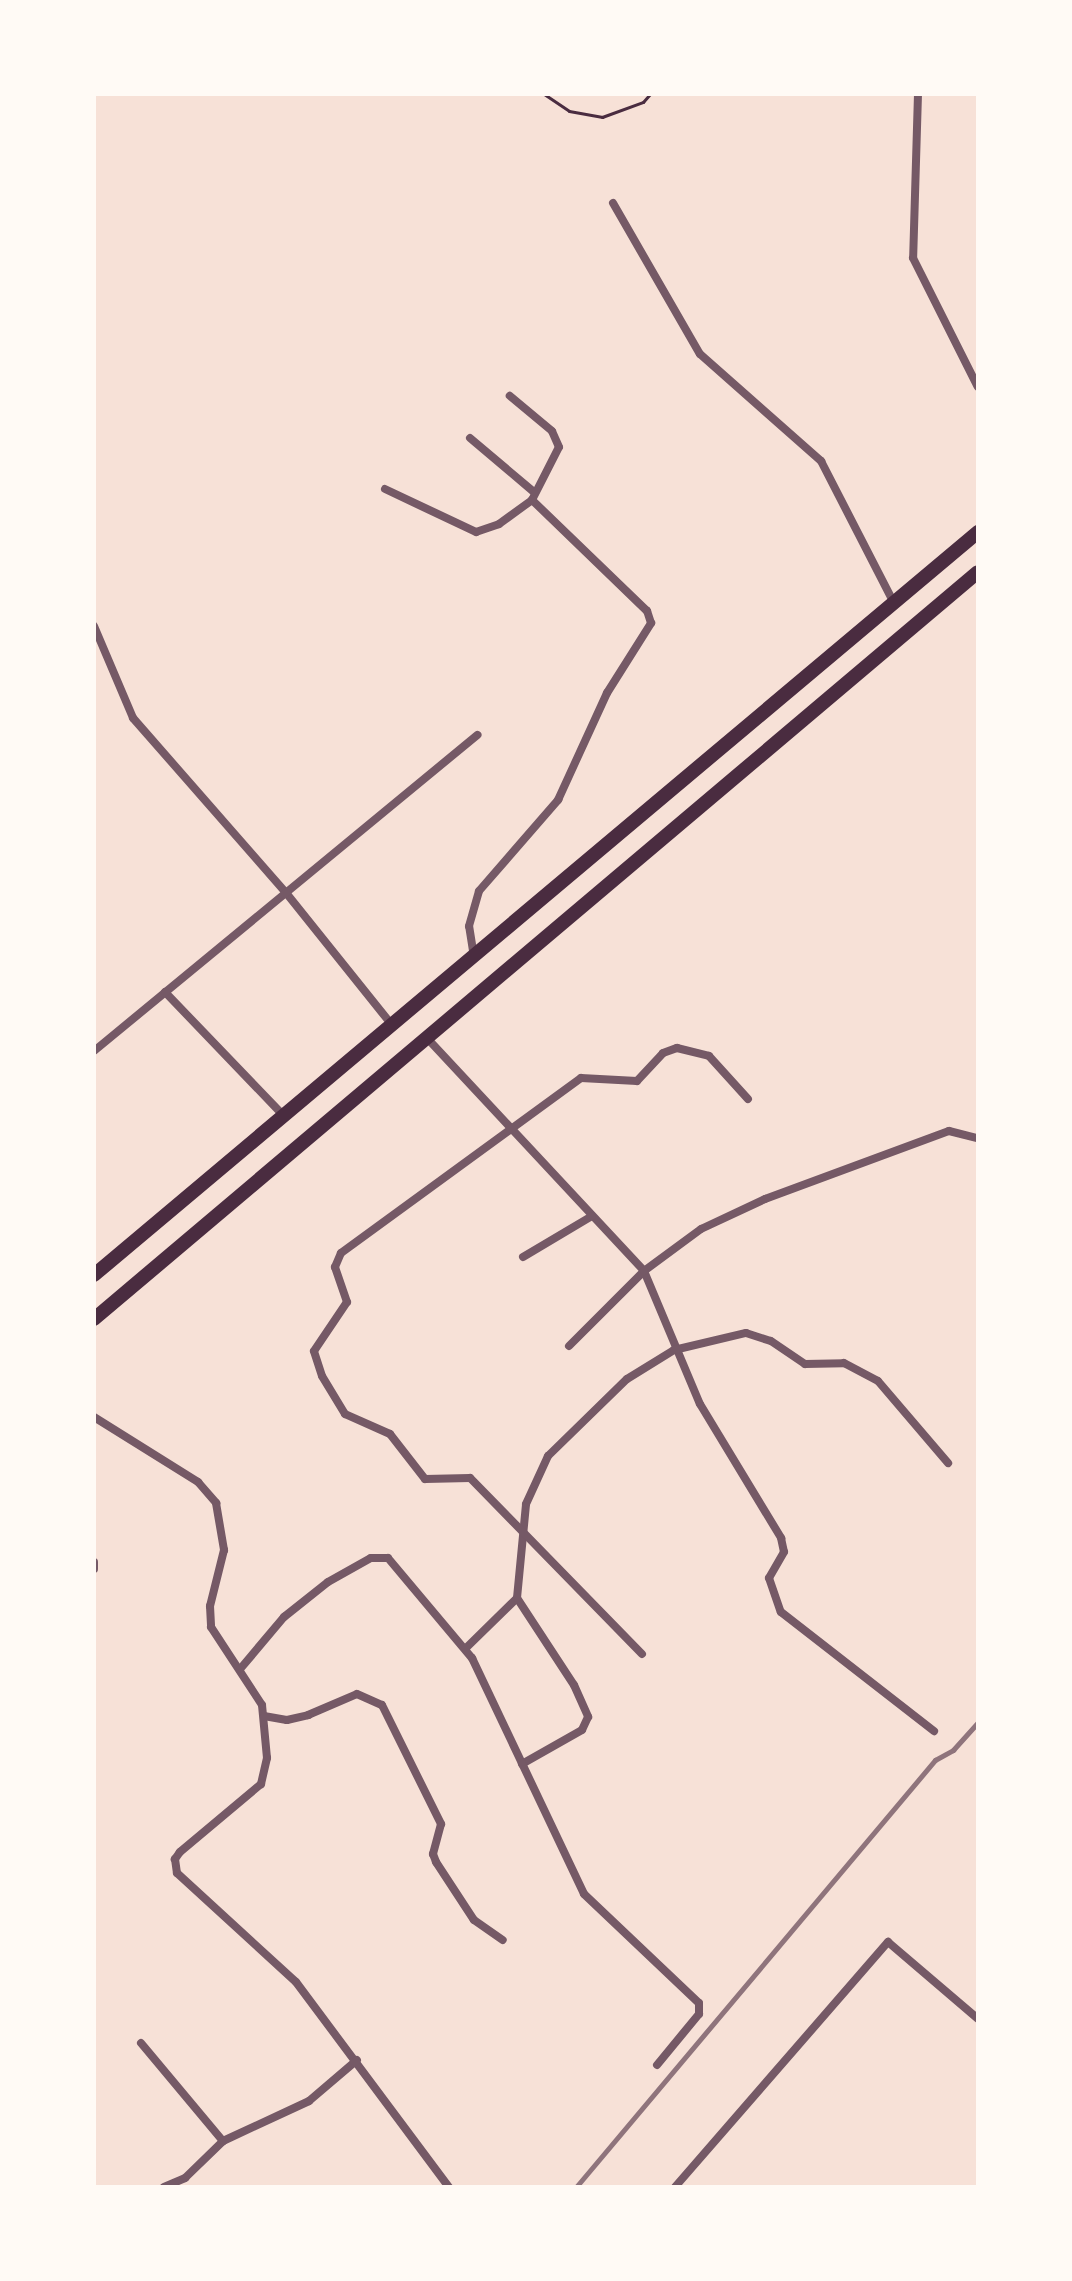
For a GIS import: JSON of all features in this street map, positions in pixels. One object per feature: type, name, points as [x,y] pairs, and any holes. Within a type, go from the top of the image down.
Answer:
[{"type":"main road","points":[[94,1275],[894,603],[975,541]]},
{"type":"main road","points":[[94,1319],[978,572]]},
{"type":"main road","points":[[392,1026],[410,1050]]},
{"type":"street","points":[[918,94],[913,258],[928,298],[978,387]]},
{"type":"street","points":[[613,203],[700,354],[821,461],[894,603]]},
{"type":"street","points":[[385,489],[430,515],[476,532],[499,524],[534,496],[558,441],[510,396]]},
{"type":"street","points":[[470,438],[534,496],[647,611],[651,623],[602,703],[558,800],[479,891],[469,926],[474,957]]},
{"type":"street","points":[[94,626],[133,718],[287,894],[392,1026]]},
{"type":"street","points":[[94,1051],[478,735]]},
{"type":"street","points":[[165,992],[284,1116]]},
{"type":"street","points":[[425,1037],[644,1271],[674,1350],[700,1404],[781,1538],[784,1552],[769,1578],[781,1612],[934,1731]]},
{"type":"street","points":[[642,1654],[470,1478],[425,1479],[390,1434],[345,1414],[322,1376],[314,1351],[347,1302],[335,1259],[581,1078],[637,1081],[663,1053],[677,1048],[709,1056],[748,1099]]},
{"type":"street","points":[[569,1346],[644,1271],[701,1229],[765,1199],[949,1131],[978,1138]]},
{"type":"street","points":[[523,1257],[592,1216]]},
{"type":"street","points":[[466,1648],[517,1598],[530,1488],[548,1456],[627,1379],[674,1350],[746,1333],[771,1341],[805,1364],[844,1363],[878,1381],[948,1463]]},
{"type":"street","points":[[94,1417],[198,1482],[216,1503],[224,1550],[209,1617],[217,1638],[241,1668],[264,1716],[267,1758],[261,1784],[180,1852],[175,1867],[183,1880],[277,1961],[357,2060],[449,2187]]},
{"type":"street","points":[[241,1668],[303,1601],[377,1556],[388,1558],[466,1648],[584,1894],[699,2003],[699,2014],[657,2065]]},
{"type":"street","points":[[94,1562],[94,1569]]},
{"type":"street","points":[[517,1598],[574,1685],[588,1717],[582,1730],[522,1764]]},
{"type":"street","points":[[264,1716],[287,1720],[308,1715],[357,1694],[382,1705],[441,1824],[436,1862],[474,1920],[503,1940]]},
{"type":"street","points":[[675,2187],[888,1942],[978,2019]]},
{"type":"street","points":[[141,2043],[223,2141]]},
{"type":"street","points":[[164,2187],[185,2178],[223,2141],[309,2101],[357,2060]]},
{"type":"path","points":[[544,94],[569,111],[602,117],[643,102],[650,94]]},
{"type":"railway","points":[[576,2187],[935,1760],[953,1750],[978,1722]]}]
